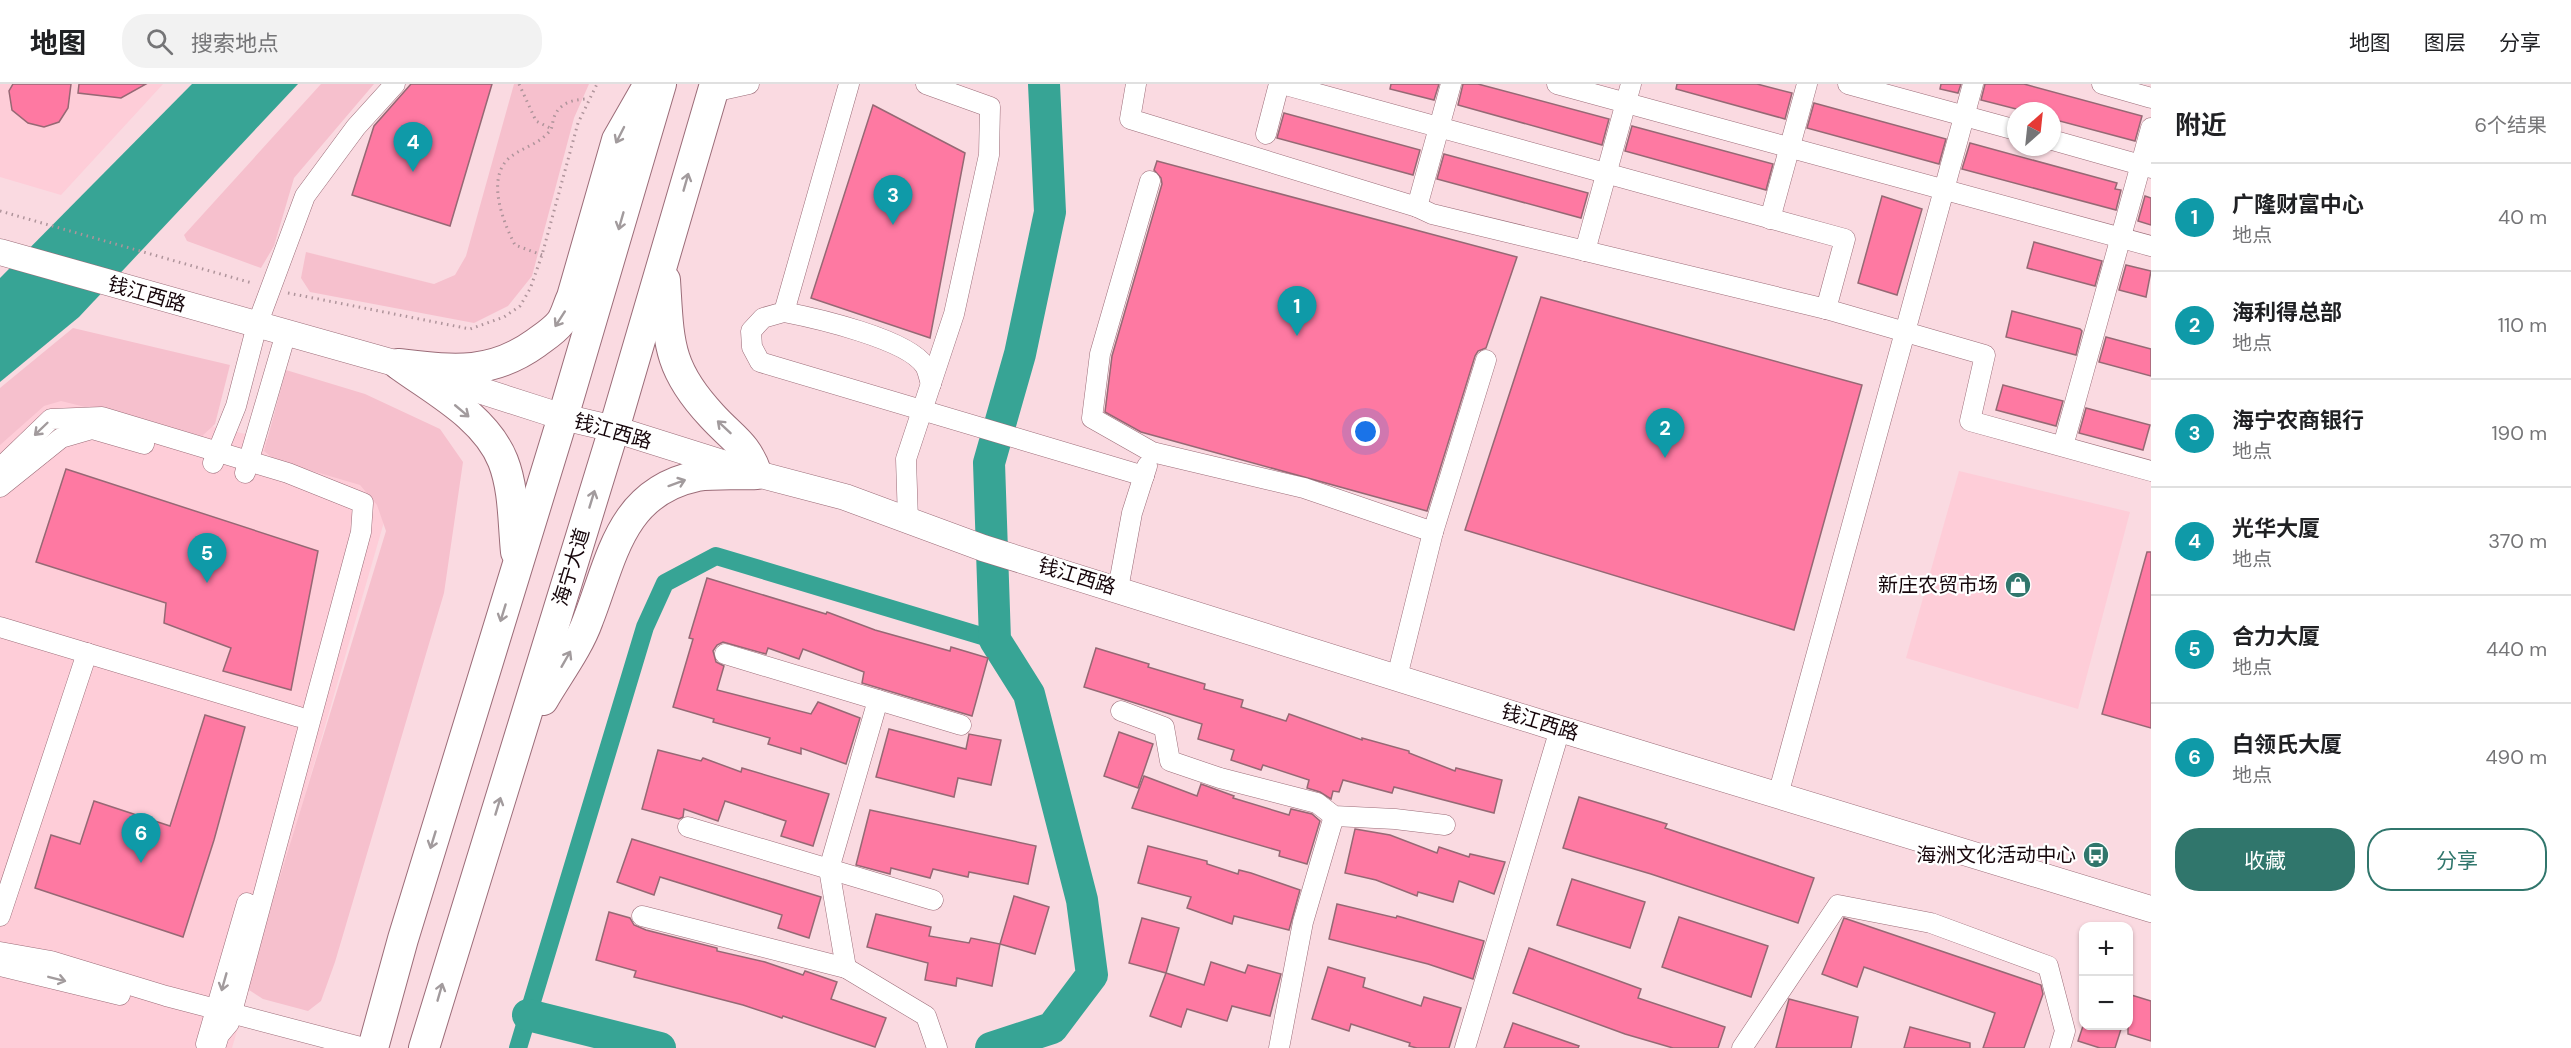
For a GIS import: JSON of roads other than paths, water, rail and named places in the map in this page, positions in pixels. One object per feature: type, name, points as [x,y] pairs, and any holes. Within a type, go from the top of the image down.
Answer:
[{"type":"highway","points":[[398,364],[455,370],[483,368],[509,359],[530,347],[561,322],[572,297],[617,140],[649,84]]},
{"type":"highway","points":[[373,1048],[403,939],[563,417],[661,84]]},
{"type":"highway","name":"海宁大道","points":[[424,1048],[614,429],[714,88]]},
{"type":"highway","points":[[516,746],[587,623],[622,527],[644,502],[672,484],[698,476],[757,474],[749,453],[688,390],[672,357],[664,258]]},
{"type":"highway","points":[[398,364],[462,410],[487,434],[503,461],[511,493],[517,569]]},
{"type":"main road","name":"钱江西路","points":[[0,252],[398,364],[563,417],[614,429],[757,474],[845,497],[983,548],[1041,564],[1560,729],[2151,909]]},
{"type":"street","points":[[216,458],[236,406],[257,325],[305,196],[356,127],[395,84]]},
{"type":"street","points":[[714,88],[749,84]]},
{"type":"street","points":[[908,520],[906,459],[954,314],[987,166],[990,107],[926,84]]},
{"type":"street","points":[[1137,84],[1130,119],[1417,207],[1432,214],[1826,309],[1985,355],[1970,421],[2151,471]]},
{"type":"street","points":[[1266,134],[1280,84],[1845,239],[1826,309]]},
{"type":"street","points":[[1417,207],[1451,84]]},
{"type":"street","points":[[1557,84],[1628,93],[1790,146],[2151,246]]},
{"type":"street","points":[[1770,219],[1807,84]]},
{"type":"street","points":[[1848,84],[2007,127]]},
{"type":"street","points":[[1778,795],[1973,84]]},
{"type":"street","points":[[2102,84],[2151,98]]},
{"type":"street","points":[[784,312],[843,85]]},
{"type":"street","points":[[1585,251],[1628,93]]},
{"type":"street","points":[[2063,446],[2121,237],[2146,166],[2151,128]]},
{"type":"street","points":[[2061,142],[2146,166]]},
{"type":"street","points":[[1150,181],[1100,354],[1092,418],[1152,452],[1304,488],[1433,532]]},
{"type":"street","points":[[931,384],[924,365],[904,348],[816,319],[784,312],[763,318],[751,331],[752,347],[760,362],[1144,476]]},
{"type":"street","points":[[246,467],[286,333]]},
{"type":"street","points":[[1397,677],[1433,532],[1486,360]]},
{"type":"street","points":[[0,468],[51,419],[102,417],[216,458],[339,498],[355,509],[342,569],[300,717],[215,1048]]},
{"type":"street","points":[[0,487],[61,438],[92,429],[216,458]]},
{"type":"street","points":[[1118,589],[1131,513],[1152,452]]},
{"type":"street","points":[[205,1048],[223,1016],[362,532],[363,503],[288,473],[246,467]]},
{"type":"street","points":[[0,627],[300,717]]},
{"type":"street","points":[[0,916],[87,653]]},
{"type":"street","points":[[725,654],[961,725]]},
{"type":"street","points":[[846,968],[829,869],[878,700]]},
{"type":"street","points":[[1121,711],[1164,727],[1170,760],[1220,778],[1317,803],[1334,816],[1395,819],[1445,825]]},
{"type":"street","points":[[1465,1048],[1560,729]]},
{"type":"street","points":[[1279,1048],[1303,922],[1334,816]]},
{"type":"street","points":[[688,827],[933,900]]},
{"type":"street","points":[[1742,1048],[1838,905],[1931,923],[2048,966],[2065,1031],[2060,1048]]},
{"type":"street","points":[[642,916],[846,968],[926,1016],[934,1040]]},
{"type":"street","points":[[0,952],[51,961],[325,1048]]},
{"type":"street","points":[[0,966],[364,1048]]},
{"type":"waterway","points":[[991,1048],[1052,1028],[1092,975],[1082,900],[1029,694],[995,640],[989,463],[1020,354],[1050,212],[1044,84]]},
{"type":"waterway","points":[[518,1048],[645,627],[665,583],[716,556],[995,640]]},
{"type":"waterway","points":[[528,1015],[660,1048]]},
{"type":"place","name":"光华大厦","points":[[413,172]]},
{"type":"place","name":"海宁农商银行","points":[[893,225]]},
{"type":"place","name":"广隆财富中心","points":[[1297,336]]},
{"type":"place","name":"海利得总部","points":[[1665,458]]},
{"type":"place","name":"合力大厦","points":[[207,583]]},
{"type":"place","name":"新庄农贸市场","points":[[2018,585]]},
{"type":"place","name":"海洲文化活动中心","points":[[2096,855]]},
{"type":"place","name":"白领氏大厦","points":[[141,863]]}]
